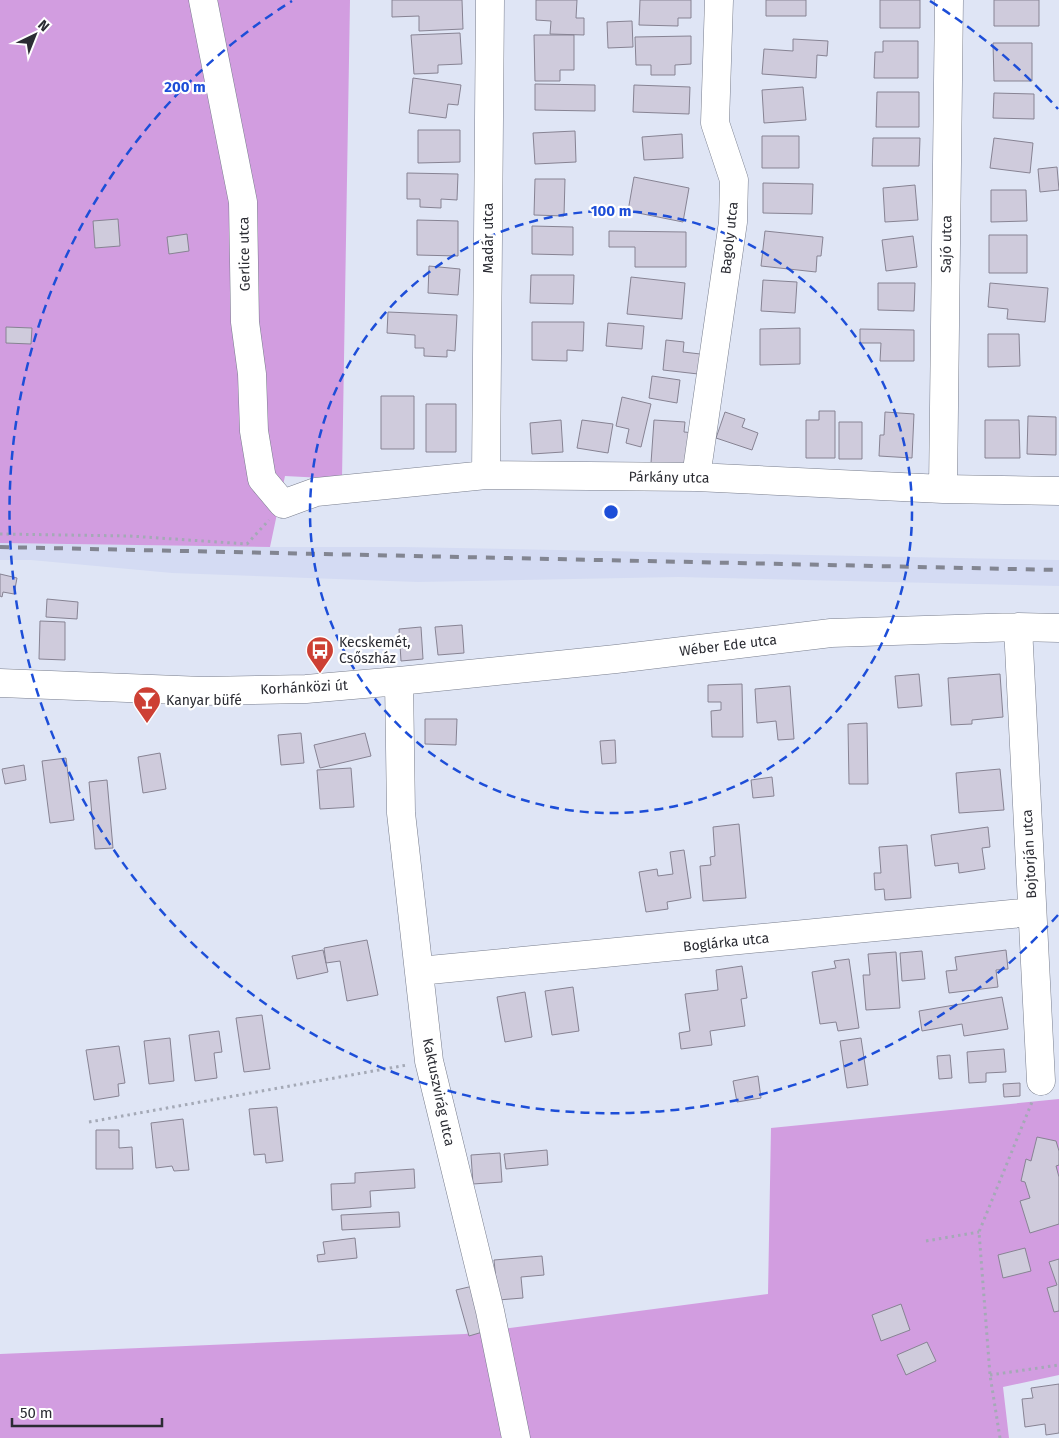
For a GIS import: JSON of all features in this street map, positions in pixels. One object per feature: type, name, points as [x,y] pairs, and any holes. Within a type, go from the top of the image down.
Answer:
[{"type":"street","name":"Gerlice utca","points":[[203,0],[244,202],[245,322],[252,374],[254,431],[262,478],[283,504]]},
{"type":"street","name":"Madár utca","points":[[486,475],[490,0]]},
{"type":"street","name":"Bagoly utca","points":[[696,477],[733,222],[734,180],[715,123],[720,0]]},
{"type":"street","name":"Sajó utca","points":[[943,489],[949,0]]},
{"type":"street","name":"Párkány utca","points":[[283,504],[316,492],[486,475],[696,477],[943,489],[1059,491]]},
{"type":"street","name":"Wéber Ede utca","points":[[399,681],[616,659],[831,633],[1018,627],[1059,628]]},
{"type":"street","name":"Bojtorján utca","points":[[1018,627],[1041,1081]]},
{"type":"street","name":"Korhánközi út","points":[[0,683],[203,691],[306,689],[399,681]]},
{"type":"street","name":"Kaktuszvirág utca","points":[[399,681],[401,813],[429,1061],[490,1311],[516,1438]]},
{"type":"street","name":"Boglárka utca","points":[[419,971],[1032,912]]},
{"type":"path","points":[[0,534],[130,536],[247,544],[283,504]]},
{"type":"path","points":[[89,1122],[429,1061]]},
{"type":"path","points":[[1000,1438],[990,1375],[979,1232],[1041,1081]]},
{"type":"path","points":[[926,1241],[979,1232]]},
{"type":"path","points":[[990,1375],[1059,1365]]},
{"type":"shaded area","points":[[0,0],[350,0],[342,479],[285,476],[270,547],[0,543]]},
{"type":"shaded area","points":[[0,543],[403,547],[1059,560],[1059,586],[678,577],[418,582],[172,573],[31,560],[0,560]]},
{"type":"shaded area","points":[[1059,1099],[1059,1375],[1003,1387],[1009,1438],[0,1438],[0,1354],[465,1334],[768,1294],[771,1128]]},
{"type":"building","points":[[392,0],[462,0],[463,29],[419,31],[419,16],[392,17]]},
{"type":"building","points":[[536,0],[577,0],[576,18],[584,18],[584,35],[550,34],[551,21],[536,20]]},
{"type":"building","points":[[640,0],[691,0],[691,18],[678,18],[678,26],[639,25]]},
{"type":"building","points":[[766,0],[806,0],[806,16],[766,16]]},
{"type":"building","points":[[880,0],[920,0],[920,28],[880,28]]},
{"type":"building","points":[[994,0],[1039,0],[1039,26],[994,26]]},
{"type":"building","points":[[632,21],[633,47],[608,48],[607,22]]},
{"type":"building","points":[[460,33],[462,64],[438,65],[438,73],[414,74],[411,35]]},
{"type":"building","points":[[534,35],[574,35],[574,70],[560,70],[560,81],[535,81]]},
{"type":"building","points":[[691,36],[691,64],[675,65],[675,75],[651,75],[651,65],[636,65],[635,37]]},
{"type":"building","points":[[793,39],[828,41],[827,56],[817,55],[816,78],[762,74],[764,49],[793,51]]},
{"type":"building","points":[[883,41],[918,41],[918,78],[874,78],[875,52],[883,52]]},
{"type":"building","points":[[993,43],[1032,43],[1032,81],[994,81]]},
{"type":"building","points":[[413,78],[461,85],[458,105],[448,104],[446,118],[409,113]]},
{"type":"building","points":[[535,84],[595,85],[595,111],[535,110]]},
{"type":"building","points":[[634,85],[690,87],[689,114],[633,112]]},
{"type":"building","points":[[803,87],[806,120],[764,123],[762,90]]},
{"type":"building","points":[[877,92],[919,92],[919,127],[876,127]]},
{"type":"building","points":[[994,93],[1034,94],[1034,119],[993,118]]},
{"type":"building","points":[[418,130],[460,130],[460,162],[418,163]]},
{"type":"building","points":[[575,131],[576,162],[535,164],[533,133]]},
{"type":"building","points":[[682,134],[683,158],[644,160],[642,137]]},
{"type":"building","points":[[762,136],[799,136],[799,168],[762,168]]},
{"type":"building","points":[[873,138],[920,138],[919,166],[872,166]]},
{"type":"building","points":[[994,138],[1033,143],[1030,173],[990,168]]},
{"type":"building","points":[[1057,167],[1059,190],[1040,192],[1038,169]]},
{"type":"building","points":[[407,173],[458,174],[457,200],[441,199],[441,208],[420,207],[420,199],[407,199]]},
{"type":"building","points":[[634,177],[689,188],[683,222],[628,211]]},
{"type":"building","points":[[535,179],[565,179],[564,216],[534,215]]},
{"type":"building","points":[[763,183],[813,184],[812,214],[763,213]]},
{"type":"building","points":[[915,185],[918,220],[885,222],[883,188]]},
{"type":"building","points":[[991,190],[1026,190],[1027,221],[991,222]]},
{"type":"building","points":[[118,219],[120,246],[95,248],[93,221]]},
{"type":"building","points":[[417,220],[458,221],[458,256],[417,255]]},
{"type":"building","points":[[532,226],[573,227],[573,255],[532,254]]},
{"type":"building","points":[[609,231],[686,232],[686,267],[635,267],[635,247],[609,247]]},
{"type":"building","points":[[765,231],[823,237],[821,256],[817,256],[816,272],[761,266]]},
{"type":"building","points":[[187,234],[189,251],[169,254],[167,237]]},
{"type":"building","points":[[989,235],[1027,235],[1027,273],[989,273]]},
{"type":"building","points":[[913,236],[917,267],[886,271],[882,240]]},
{"type":"building","points":[[429,266],[460,269],[458,295],[428,293]]},
{"type":"building","points":[[531,275],[574,275],[573,304],[530,303]]},
{"type":"building","points":[[631,277],[685,283],[682,319],[627,314]]},
{"type":"building","points":[[763,280],[797,282],[795,313],[761,311]]},
{"type":"building","points":[[878,283],[915,283],[914,311],[878,310]]},
{"type":"building","points":[[990,283],[1048,288],[1045,322],[1007,319],[1008,309],[988,307]]},
{"type":"building","points":[[388,312],[457,315],[455,351],[447,350],[447,357],[424,356],[424,348],[415,348],[415,335],[387,333]]},
{"type":"building","points":[[532,322],[584,322],[583,351],[567,350],[567,361],[532,360]]},
{"type":"building","points":[[608,323],[644,326],[642,349],[606,346]]},
{"type":"building","points":[[6,327],[32,328],[31,344],[6,343]]},
{"type":"building","points":[[800,328],[800,364],[760,365],[760,329]]},
{"type":"building","points":[[860,329],[914,330],[914,361],[880,361],[881,343],[860,343]]},
{"type":"building","points":[[988,334],[1019,334],[1020,366],[988,367]]},
{"type":"building","points":[[666,340],[684,342],[683,352],[709,355],[707,375],[663,370]]},
{"type":"building","points":[[652,376],[680,380],[677,403],[649,398]]},
{"type":"building","points":[[381,396],[414,396],[414,449],[381,449]]},
{"type":"building","points":[[622,397],[651,404],[641,447],[626,443],[629,429],[616,426]]},
{"type":"building","points":[[426,404],[456,404],[456,452],[426,452]]},
{"type":"building","points":[[819,411],[835,411],[835,458],[806,458],[806,420],[819,420]]},
{"type":"building","points":[[725,412],[745,419],[742,427],[758,433],[752,450],[716,438]]},
{"type":"building","points":[[885,412],[914,414],[912,458],[879,456],[880,435],[884,435]]},
{"type":"building","points":[[1028,416],[1056,417],[1056,455],[1027,454]]},
{"type":"building","points":[[561,420],[563,452],[532,454],[530,423]]},
{"type":"building","points":[[582,420],[613,424],[608,453],[577,448]]},
{"type":"building","points":[[654,420],[685,422],[684,432],[696,433],[694,466],[651,463]]},
{"type":"building","points":[[985,420],[1019,420],[1020,458],[985,458]]},
{"type":"building","points":[[839,422],[862,422],[862,459],[839,459]]},
{"type":"building","points":[[0,574],[17,578],[14,594],[3,592],[2,597],[0,596]]},
{"type":"building","points":[[47,599],[78,602],[77,619],[46,617]]},
{"type":"building","points":[[40,621],[65,622],[65,660],[39,659]]},
{"type":"building","points":[[462,625],[464,653],[438,655],[435,627]]},
{"type":"building","points":[[421,627],[423,659],[401,661],[399,629]]},
{"type":"building","points":[[919,674],[922,706],[898,708],[895,676]]},
{"type":"building","points":[[1000,674],[1003,717],[972,720],[972,724],[951,725],[948,678]]},
{"type":"building","points":[[742,684],[743,737],[712,737],[711,711],[721,710],[721,702],[708,702],[708,685]]},
{"type":"building","points":[[790,686],[794,739],[778,740],[776,721],[757,723],[755,689]]},
{"type":"building","points":[[425,719],[457,719],[456,745],[425,744]]},
{"type":"building","points":[[867,723],[868,784],[849,784],[848,724]]},
{"type":"building","points":[[301,733],[304,763],[281,765],[278,735]]},
{"type":"building","points":[[365,733],[371,756],[320,768],[314,745]]},
{"type":"building","points":[[615,740],[616,763],[602,764],[600,741]]},
{"type":"building","points":[[160,753],[166,789],[143,793],[138,757]]},
{"type":"building","points":[[66,758],[74,820],[50,823],[42,761]]},
{"type":"building","points":[[24,765],[26,780],[5,784],[2,769]]},
{"type":"building","points":[[351,768],[354,807],[320,809],[317,770]]},
{"type":"building","points":[[1000,769],[1004,810],[959,813],[956,773]]},
{"type":"building","points":[[772,777],[774,796],[753,798],[751,780]]},
{"type":"building","points":[[107,780],[113,848],[95,849],[89,782]]},
{"type":"building","points":[[739,824],[746,898],[703,901],[700,866],[711,865],[710,857],[715,856],[713,827]]},
{"type":"building","points":[[988,827],[990,847],[982,848],[985,869],[959,873],[958,863],[935,866],[931,835]]},
{"type":"building","points":[[907,845],[911,898],[885,900],[884,889],[875,890],[874,873],[881,873],[879,847]]},
{"type":"building","points":[[684,850],[691,898],[667,902],[668,909],[646,912],[639,872],[657,869],[658,876],[673,874],[670,852]]},
{"type":"building","points":[[367,940],[378,995],[347,1001],[340,961],[326,963],[324,948]]},
{"type":"building","points":[[323,950],[328,972],[297,979],[292,956]]},
{"type":"building","points":[[1006,950],[1008,969],[996,970],[998,987],[949,993],[946,971],[957,970],[955,957]]},
{"type":"building","points":[[922,951],[925,979],[902,981],[900,953]]},
{"type":"building","points":[[896,952],[900,1008],[866,1010],[863,975],[870,975],[868,954]]},
{"type":"building","points":[[849,959],[859,1028],[838,1031],[836,1022],[820,1024],[812,972],[836,968],[834,961]]},
{"type":"building","points":[[742,966],[747,998],[741,999],[745,1026],[710,1031],[712,1045],[681,1049],[679,1033],[690,1031],[685,994],[718,990],[716,970]]},
{"type":"building","points":[[573,987],[579,1031],[552,1035],[545,991]]},
{"type":"building","points":[[525,992],[532,1037],[505,1042],[497,997]]},
{"type":"building","points":[[1002,997],[1008,1029],[964,1036],[962,1024],[922,1031],[919,1011]]},
{"type":"building","points":[[262,1015],[270,1069],[244,1072],[236,1018]]},
{"type":"building","points":[[219,1031],[222,1052],[214,1053],[217,1078],[195,1081],[189,1035]]},
{"type":"building","points":[[170,1038],[174,1081],[149,1084],[144,1041]]},
{"type":"building","points":[[861,1038],[868,1085],[847,1088],[840,1041]]},
{"type":"building","points":[[119,1046],[125,1083],[118,1084],[119,1096],[94,1100],[86,1050]]},
{"type":"building","points":[[1004,1049],[1006,1072],[986,1073],[986,1082],[969,1083],[967,1052]]},
{"type":"building","points":[[950,1055],[952,1078],[939,1079],[937,1056]]},
{"type":"building","points":[[758,1076],[761,1098],[737,1102],[733,1081]]},
{"type":"building","points":[[1020,1083],[1020,1096],[1004,1097],[1003,1084]]},
{"type":"building","points":[[277,1107],[283,1161],[266,1163],[265,1154],[254,1155],[249,1109]]},
{"type":"building","points":[[183,1119],[189,1170],[174,1171],[172,1166],[156,1168],[151,1123]]},
{"type":"building","points":[[96,1130],[119,1130],[119,1148],[132,1147],[133,1169],[96,1169]]},
{"type":"building","points":[[1037,1137],[1056,1141],[1059,1151],[1059,1165],[1056,1166],[1059,1177],[1059,1224],[1030,1233],[1020,1201],[1030,1198],[1025,1182],[1021,1181],[1026,1159],[1031,1161]]},
{"type":"building","points":[[547,1150],[548,1165],[506,1169],[504,1154]]},
{"type":"building","points":[[500,1153],[502,1182],[473,1184],[471,1155]]},
{"type":"building","points":[[414,1169],[415,1188],[370,1191],[371,1207],[332,1210],[331,1184],[355,1183],[355,1173]]},
{"type":"building","points":[[399,1212],[400,1227],[342,1230],[341,1215]]},
{"type":"building","points":[[355,1238],[357,1258],[318,1262],[317,1255],[325,1254],[323,1242]]},
{"type":"building","points":[[1025,1248],[1031,1271],[1003,1278],[998,1255]]},
{"type":"building","points":[[542,1256],[544,1275],[521,1277],[523,1298],[498,1300],[494,1260]]},
{"type":"building","points":[[1059,1259],[1059,1311],[1054,1312],[1047,1288],[1057,1285],[1049,1262]]},
{"type":"building","points":[[473,1286],[486,1331],[469,1336],[456,1290]]},
{"type":"building","points":[[901,1304],[910,1330],[881,1341],[872,1315]]},
{"type":"building","points":[[927,1342],[936,1361],[906,1375],[897,1355]]},
{"type":"building","points":[[1059,1384],[1059,1433],[1046,1435],[1045,1424],[1025,1427],[1022,1399],[1033,1398],[1031,1388]]},
{"type":"railway","points":[[0,547],[1059,570]]},
{"type":"place","name":"Kecskemét, Csőszház","points":[[320,674]]},
{"type":"place","name":"Kanyar büfé","points":[[147,724]]}]
